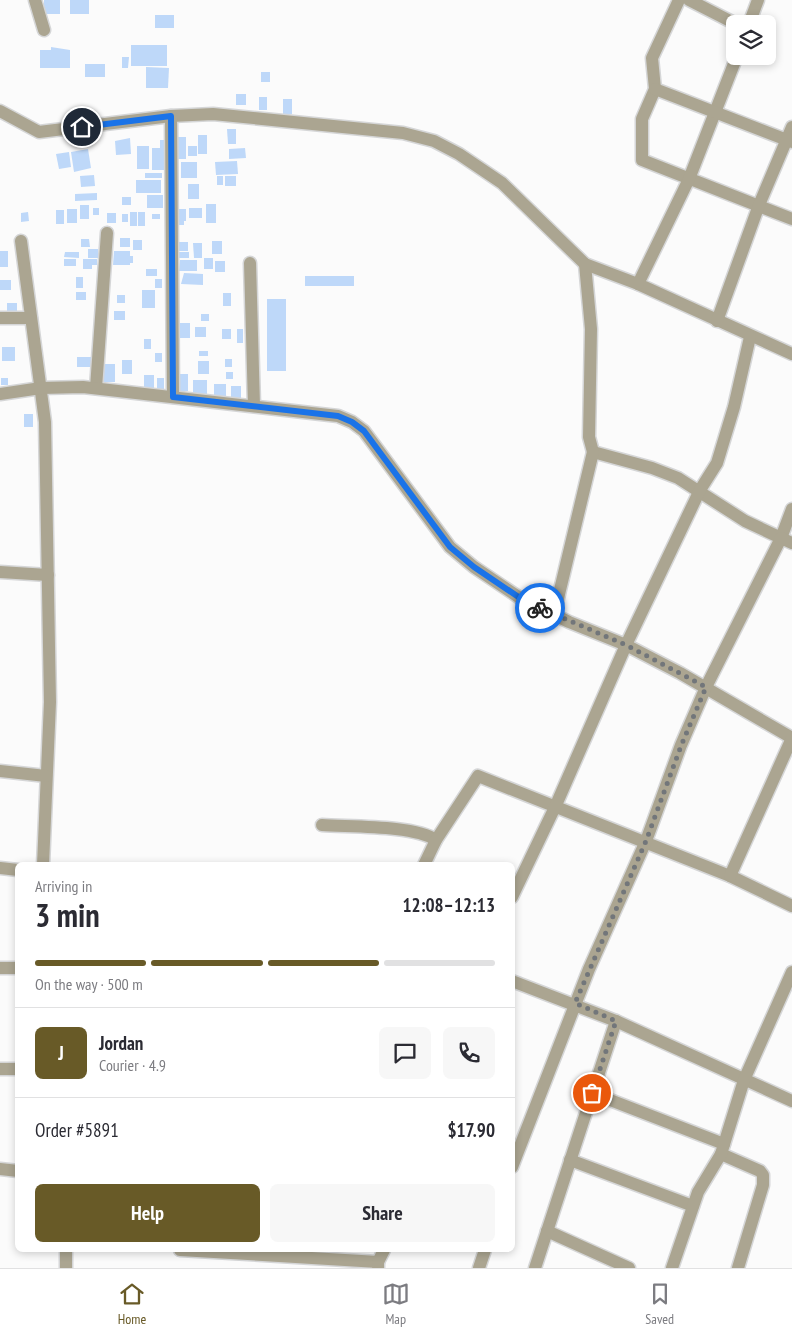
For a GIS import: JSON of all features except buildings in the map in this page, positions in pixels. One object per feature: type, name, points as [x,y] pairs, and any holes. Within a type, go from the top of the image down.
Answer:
[{"type":"street","points":[[35,0],[44,30]]},
{"type":"street","points":[[679,0],[652,58],[655,89],[642,119],[642,160],[792,219]]},
{"type":"street","points":[[690,0],[726,19]]},
{"type":"street","points":[[752,15],[758,0]]},
{"type":"street","points":[[638,284],[689,179],[734,65]]},
{"type":"street","points":[[655,89],[790,141]]},
{"type":"street","points":[[0,111],[39,132],[171,116],[213,114],[403,133],[434,140],[459,154],[502,183],[585,264],[638,284],[750,337],[791,352]]},
{"type":"street","points":[[171,116],[173,397]]},
{"type":"street","points":[[717,321],[759,205],[790,141],[792,128]]},
{"type":"street","points":[[96,388],[107,233]]},
{"type":"street","points":[[20,240],[45,422],[50,702],[43,862]]},
{"type":"street","points":[[250,263],[254,406]]},
{"type":"street","points":[[554,615],[593,452],[589,437],[592,329],[585,264]]},
{"type":"street","points":[[0,318],[32,318]]},
{"type":"street","points":[[515,891],[556,805],[626,645],[700,490],[717,463],[724,446],[750,337]]},
{"type":"street","points":[[0,394],[41,388],[96,388],[338,416],[352,422],[364,431],[450,547],[474,567],[520,598],[554,615],[626,645],[706,687],[792,738],[730,876]]},
{"type":"street","points":[[593,452],[652,468],[678,478],[700,490],[745,521],[786,540]]},
{"type":"street","points":[[515,1159],[575,1003],[646,841],[681,746],[706,687],[786,540],[792,509]]},
{"type":"street","points":[[0,572],[48,575]]},
{"type":"street","points":[[0,772],[46,776]]},
{"type":"street","points":[[425,862],[436,840],[478,776],[646,841],[730,876],[792,906]]},
{"type":"street","points":[[322,825],[410,831],[429,835],[436,840]]},
{"type":"street","points":[[0,868],[15,870]]},
{"type":"street","points":[[0,968],[15,968]]},
{"type":"street","points":[[672,1268],[698,1192],[722,1149],[744,1080],[792,972]]},
{"type":"street","points":[[515,982],[575,1003],[792,1100]]},
{"type":"street","points":[[535,1268],[616,1021]]},
{"type":"street","points":[[0,1069],[15,1069]]},
{"type":"street","points":[[592,1093],[722,1149],[760,1171],[762,1185],[738,1268]]},
{"type":"street","points":[[570,1160],[693,1206]]},
{"type":"street","points":[[0,1169],[15,1171]]},
{"type":"street","points":[[547,1232],[630,1268]]},
{"type":"street","points":[[66,1252],[66,1268]]},
{"type":"street","points":[[220,1252],[380,1260]]},
{"type":"street","points":[[480,1268],[484,1252]]},
{"type":"way so far","points":[[540,608],[626,645],[706,687],[681,746],[646,841],[575,1003],[616,1021],[592,1093]]},
{"type":"route","points":[[82,127],[171,116],[173,397],[338,416],[352,422],[364,431],[420,504],[450,547],[474,567],[520,598],[540,608]]}]
